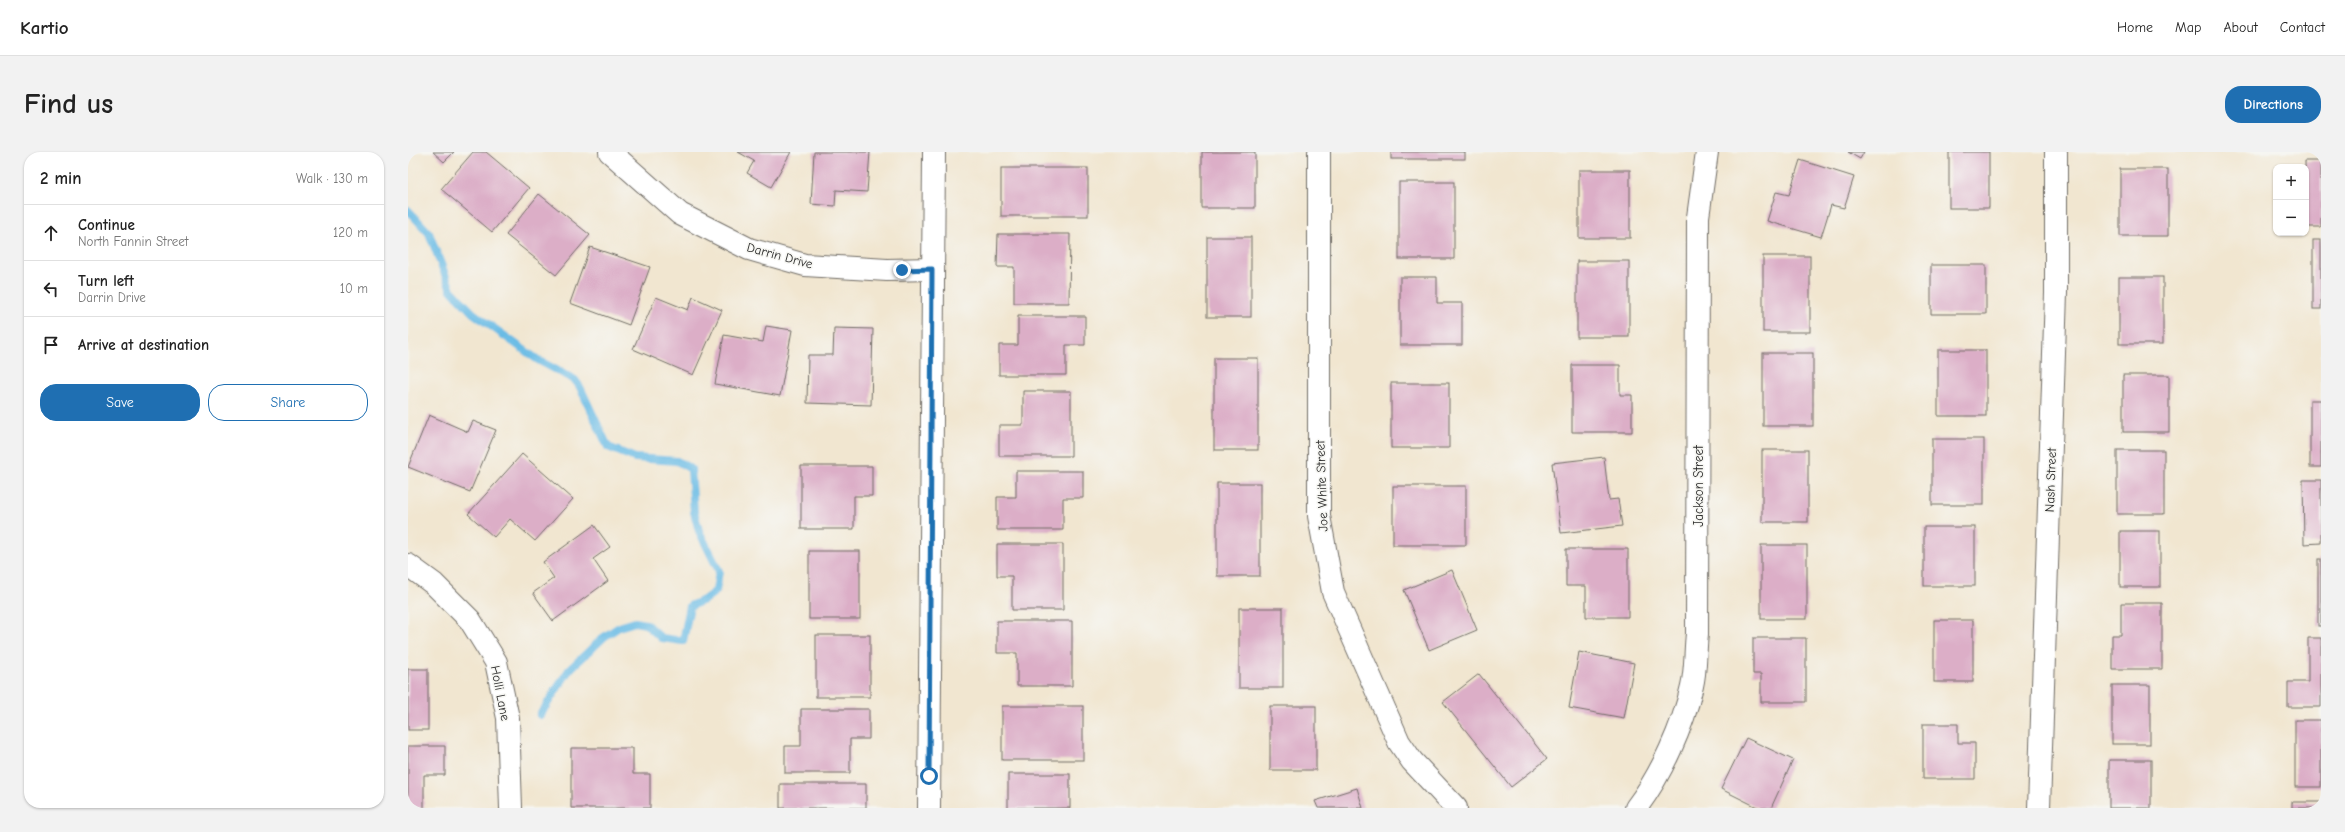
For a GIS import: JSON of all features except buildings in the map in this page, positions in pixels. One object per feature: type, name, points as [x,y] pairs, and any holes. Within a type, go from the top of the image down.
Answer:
[{"type":"street","name":"Darrin Drive","points":[[610,152],[680,214],[749,249],[805,265],[887,270],[932,269]]},
{"type":"street","points":[[928,808],[934,152]]},
{"type":"street","name":"Joe White Street","points":[[1319,152],[1319,516],[1326,564],[1336,600],[1399,742],[1412,761],[1456,808]]},
{"type":"street","name":"Jackson Street","points":[[1636,808],[1645,796],[1678,732],[1693,686],[1697,634],[1698,217],[1707,152]]},
{"type":"street","name":"Nash Street","points":[[2039,808],[2056,301],[2056,152]]},
{"type":"street","name":"Holli Lane","points":[[408,565],[434,584],[470,620],[496,662],[508,718],[511,808]]},
{"type":"waterway","points":[[408,210],[429,233],[451,290],[473,313],[538,360],[575,380],[580,387],[608,447],[635,458],[677,461],[691,469],[694,512],[699,531],[719,571],[716,591],[704,600],[690,606],[683,641],[661,638],[646,624],[635,622],[619,627],[604,637],[569,670],[540,715]]},
{"type":"route","points":[[902,270],[932,269],[929,776]]}]
